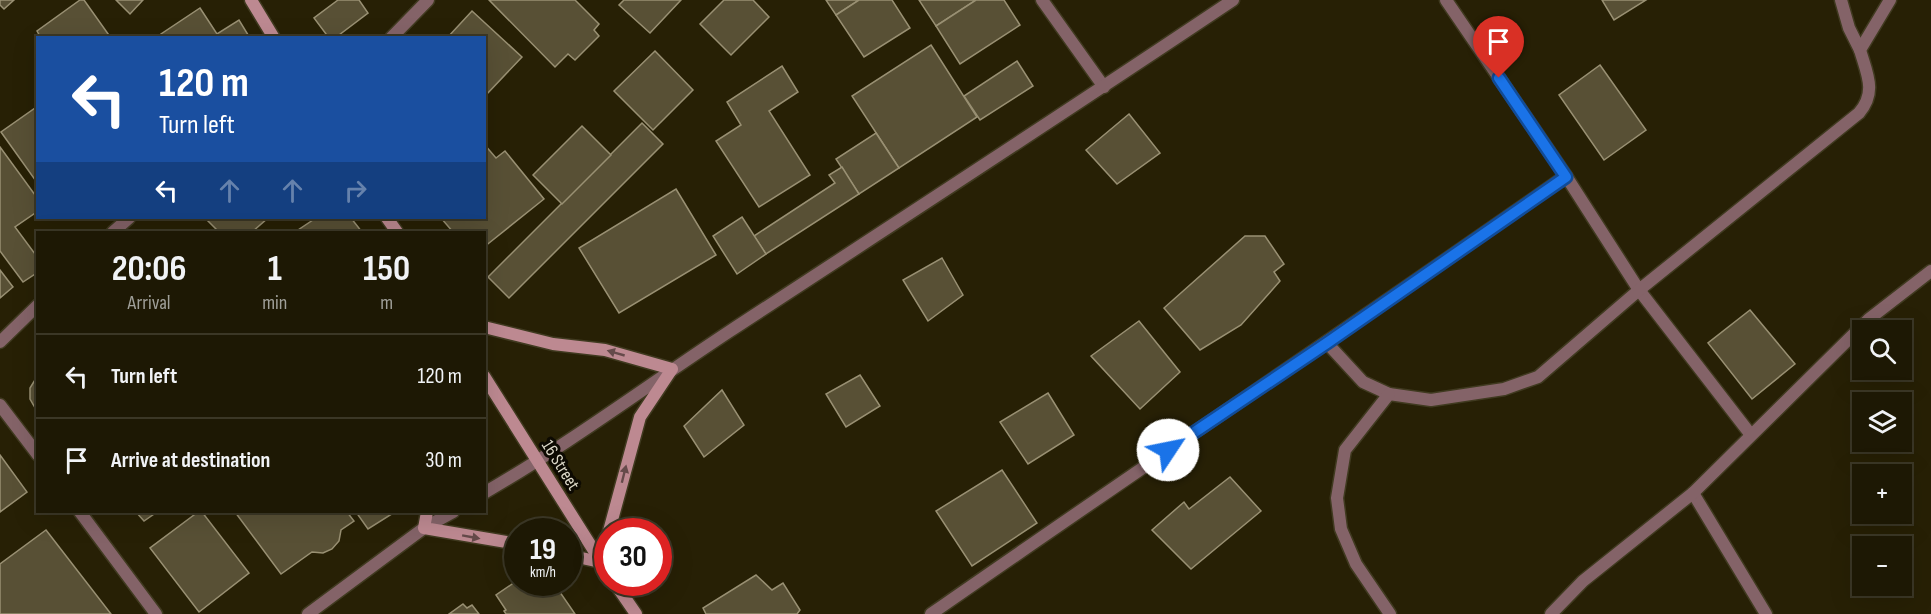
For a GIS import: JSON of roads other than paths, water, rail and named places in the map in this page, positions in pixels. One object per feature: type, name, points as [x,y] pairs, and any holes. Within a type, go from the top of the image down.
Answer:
[{"type":"street","points":[[251,0],[273,36]]},
{"type":"street","points":[[393,36],[428,0]]},
{"type":"street","points":[[1042,0],[1104,87]]},
{"type":"street","points":[[486,492],[537,462],[672,369],[1233,0]]},
{"type":"street","points":[[1446,0],[1566,177],[1639,290],[1751,435]]},
{"type":"street","points":[[1327,343],[1363,382],[1389,394],[1431,400],[1504,389],[1538,377],[1639,290],[1859,112],[1868,102],[1870,89],[1860,50],[1849,28],[1841,0]]},
{"type":"street","points":[[1860,50],[1890,0]]},
{"type":"street","points":[[932,614],[1566,177]]},
{"type":"street","points":[[114,231],[128,219]]},
{"type":"street","points":[[1551,614],[1583,581],[1693,493],[1869,319],[1931,271]]},
{"type":"street","points":[[0,342],[36,307]]},
{"type":"street","points":[[486,327],[553,344],[606,350],[672,369]]},
{"type":"street","points":[[613,518],[640,417],[672,369]]},
{"type":"street","name":"16 Street","points":[[486,379],[594,551]]},
{"type":"street","points":[[1389,394],[1345,450],[1336,498],[1341,529],[1356,564],[1390,614]]},
{"type":"street","points":[[0,405],[36,452]]},
{"type":"street","points":[[1693,493],[1766,614]]},
{"type":"street","points":[[81,513],[156,614]]},
{"type":"street","points":[[424,528],[427,513]]},
{"type":"street","points":[[308,614],[424,528],[451,513]]},
{"type":"street","points":[[424,528],[504,542]]},
{"type":"street","points":[[624,596],[636,614]]}]
